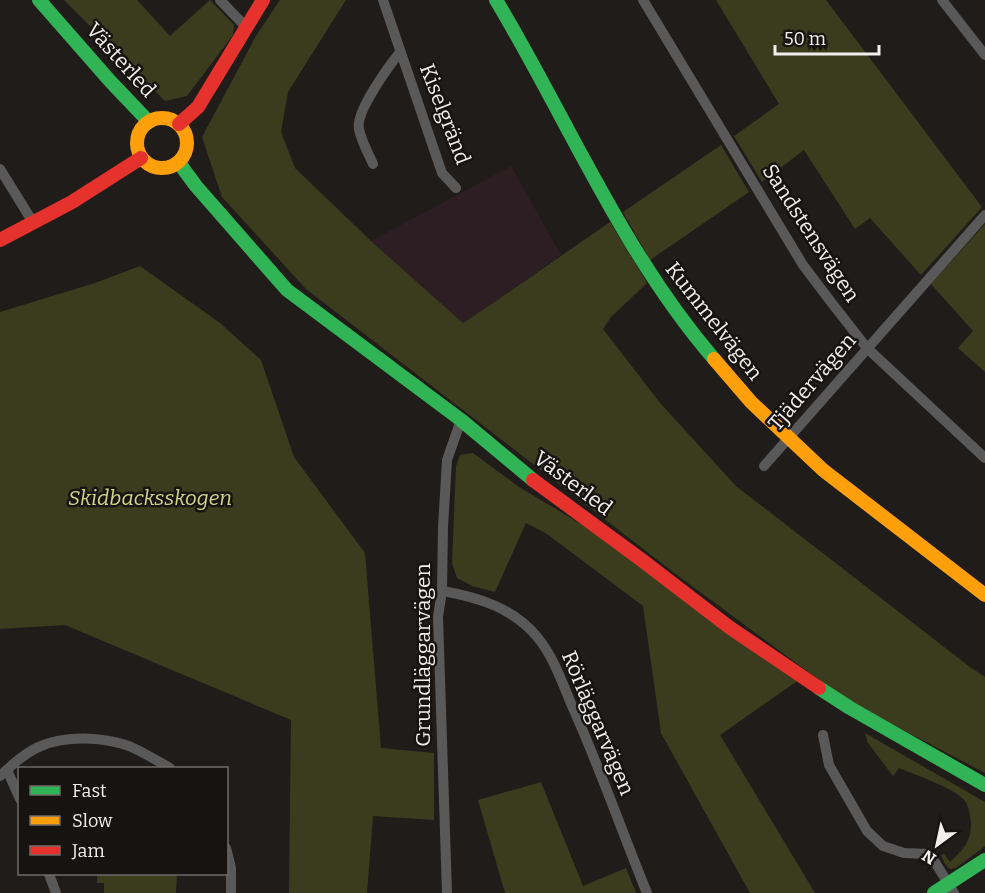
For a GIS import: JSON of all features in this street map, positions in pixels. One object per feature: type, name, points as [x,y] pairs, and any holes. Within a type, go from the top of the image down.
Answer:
[{"type":"street","name":"Västerled","points":[[39,0],[149,122]]},
{"type":"street","points":[[220,0],[246,27]]},
{"type":"street","points":[[179,124],[198,107],[263,0]]},
{"type":"street","name":"Kiselgränd","points":[[383,0],[442,173],[456,188]]},
{"type":"street","name":"Kummelvägen","points":[[496,0],[647,270],[695,337],[751,402],[823,470],[985,595]]},
{"type":"street","name":"Sandstensvägen","points":[[643,0],[803,265],[867,348],[985,458]]},
{"type":"street","points":[[942,0],[985,55]]},
{"type":"street","name":"Kiselgränd","points":[[373,164],[358,127],[363,109],[400,52]]},
{"type":"street","points":[[156,118],[164,118],[179,124],[187,136],[188,145],[179,163],[163,169],[151,166],[141,158],[137,142],[139,132],[149,122],[156,118]]},
{"type":"street","points":[[0,240],[34,224],[141,158]]},
{"type":"street","name":"Västerled","points":[[179,163],[196,186],[287,290],[461,420],[535,482],[729,627],[850,708],[985,785]]},
{"type":"street","points":[[0,169],[34,224]]},
{"type":"street","name":"Tjädervägen","points":[[764,466],[985,215]]},
{"type":"street","name":"Grundläggarvägen","points":[[447,893],[438,617],[442,591],[447,460],[461,420]]},
{"type":"street","name":"Rörläggarvägen","points":[[442,591],[467,595],[491,604],[520,621],[537,637],[552,658],[599,769],[647,893]]},
{"type":"street","points":[[823,735],[830,765],[867,831],[883,846],[904,853],[930,854],[951,889]]},
{"type":"street","points":[[18,796],[3,773],[28,753],[59,740],[108,741],[127,746],[168,767]]},
{"type":"street","points":[[228,856],[231,868],[231,893]]},
{"type":"street","points":[[934,893],[951,889],[985,860]]},
{"type":"street","points":[[50,875],[56,893]]},
{"type":"shaded area","points":[[511,166],[561,255],[463,323],[371,241]]},
{"type":"green space","points":[[64,0],[137,0],[170,36],[210,0],[234,25],[233,35],[187,96],[165,101]]},
{"type":"green space","points":[[280,0],[346,0],[288,92],[281,132],[295,168],[371,241],[463,323],[610,222],[647,283],[611,317],[603,329],[661,404],[736,486],[985,677],[985,773],[846,700],[677,575],[306,289],[222,197],[202,137],[256,36]]},
{"type":"green space","points":[[716,0],[826,0],[982,207],[921,275],[870,218],[855,229],[804,150],[762,182],[734,136],[779,104]]},
{"type":"green space","points":[[721,145],[749,192],[650,260],[623,212]]},
{"type":"green space","points":[[985,224],[985,372],[958,348],[973,331],[931,284]]},
{"type":"green space","name":"Skidbacksskogen","points":[[140,266],[220,323],[261,360],[294,457],[365,553],[381,748],[434,753],[434,820],[373,816],[367,893],[289,893],[291,720],[65,625],[0,629],[0,312],[95,283]]},
{"type":"green space","points":[[473,453],[519,487],[643,561],[803,677],[720,735],[815,893],[750,893],[661,733],[643,606],[547,534],[526,523],[495,592],[472,586],[457,578],[452,563],[456,466],[460,455]]},
{"type":"green space","points":[[865,733],[985,802],[985,846],[956,868],[950,869],[941,855],[944,854],[950,862],[968,841],[970,835],[971,820],[965,801],[953,791],[899,768],[893,776],[868,743]]},
{"type":"green space","points":[[541,782],[583,886],[626,868],[636,893],[505,893],[478,800]]},
{"type":"green space","points":[[97,875],[177,875],[176,893],[104,893],[104,883],[97,883]]},
{"type":"traffic: fast","points":[[39,0],[149,122]]},
{"type":"traffic: fast","points":[[496,0],[651,275],[681,318],[714,359]]},
{"type":"traffic: fast","points":[[179,163],[196,186],[287,290],[461,420],[533,480]]},
{"type":"traffic: fast","points":[[819,688],[985,785]]},
{"type":"traffic: fast","points":[[934,893],[985,860]]},
{"type":"traffic: slow","points":[[157,118],[167,118],[180,125],[187,138],[187,143],[187,148],[180,161],[167,168],[157,168],[148,164],[141,157],[137,148],[137,138],[141,129],[148,122],[157,118]]},
{"type":"traffic: slow","points":[[714,359],[751,402],[823,470],[985,595]]},
{"type":"traffic: jam","points":[[179,124],[198,107],[263,0]]},
{"type":"traffic: jam","points":[[0,240],[72,202],[141,158]]},
{"type":"traffic: jam","points":[[533,480],[729,627],[819,688]]}]
